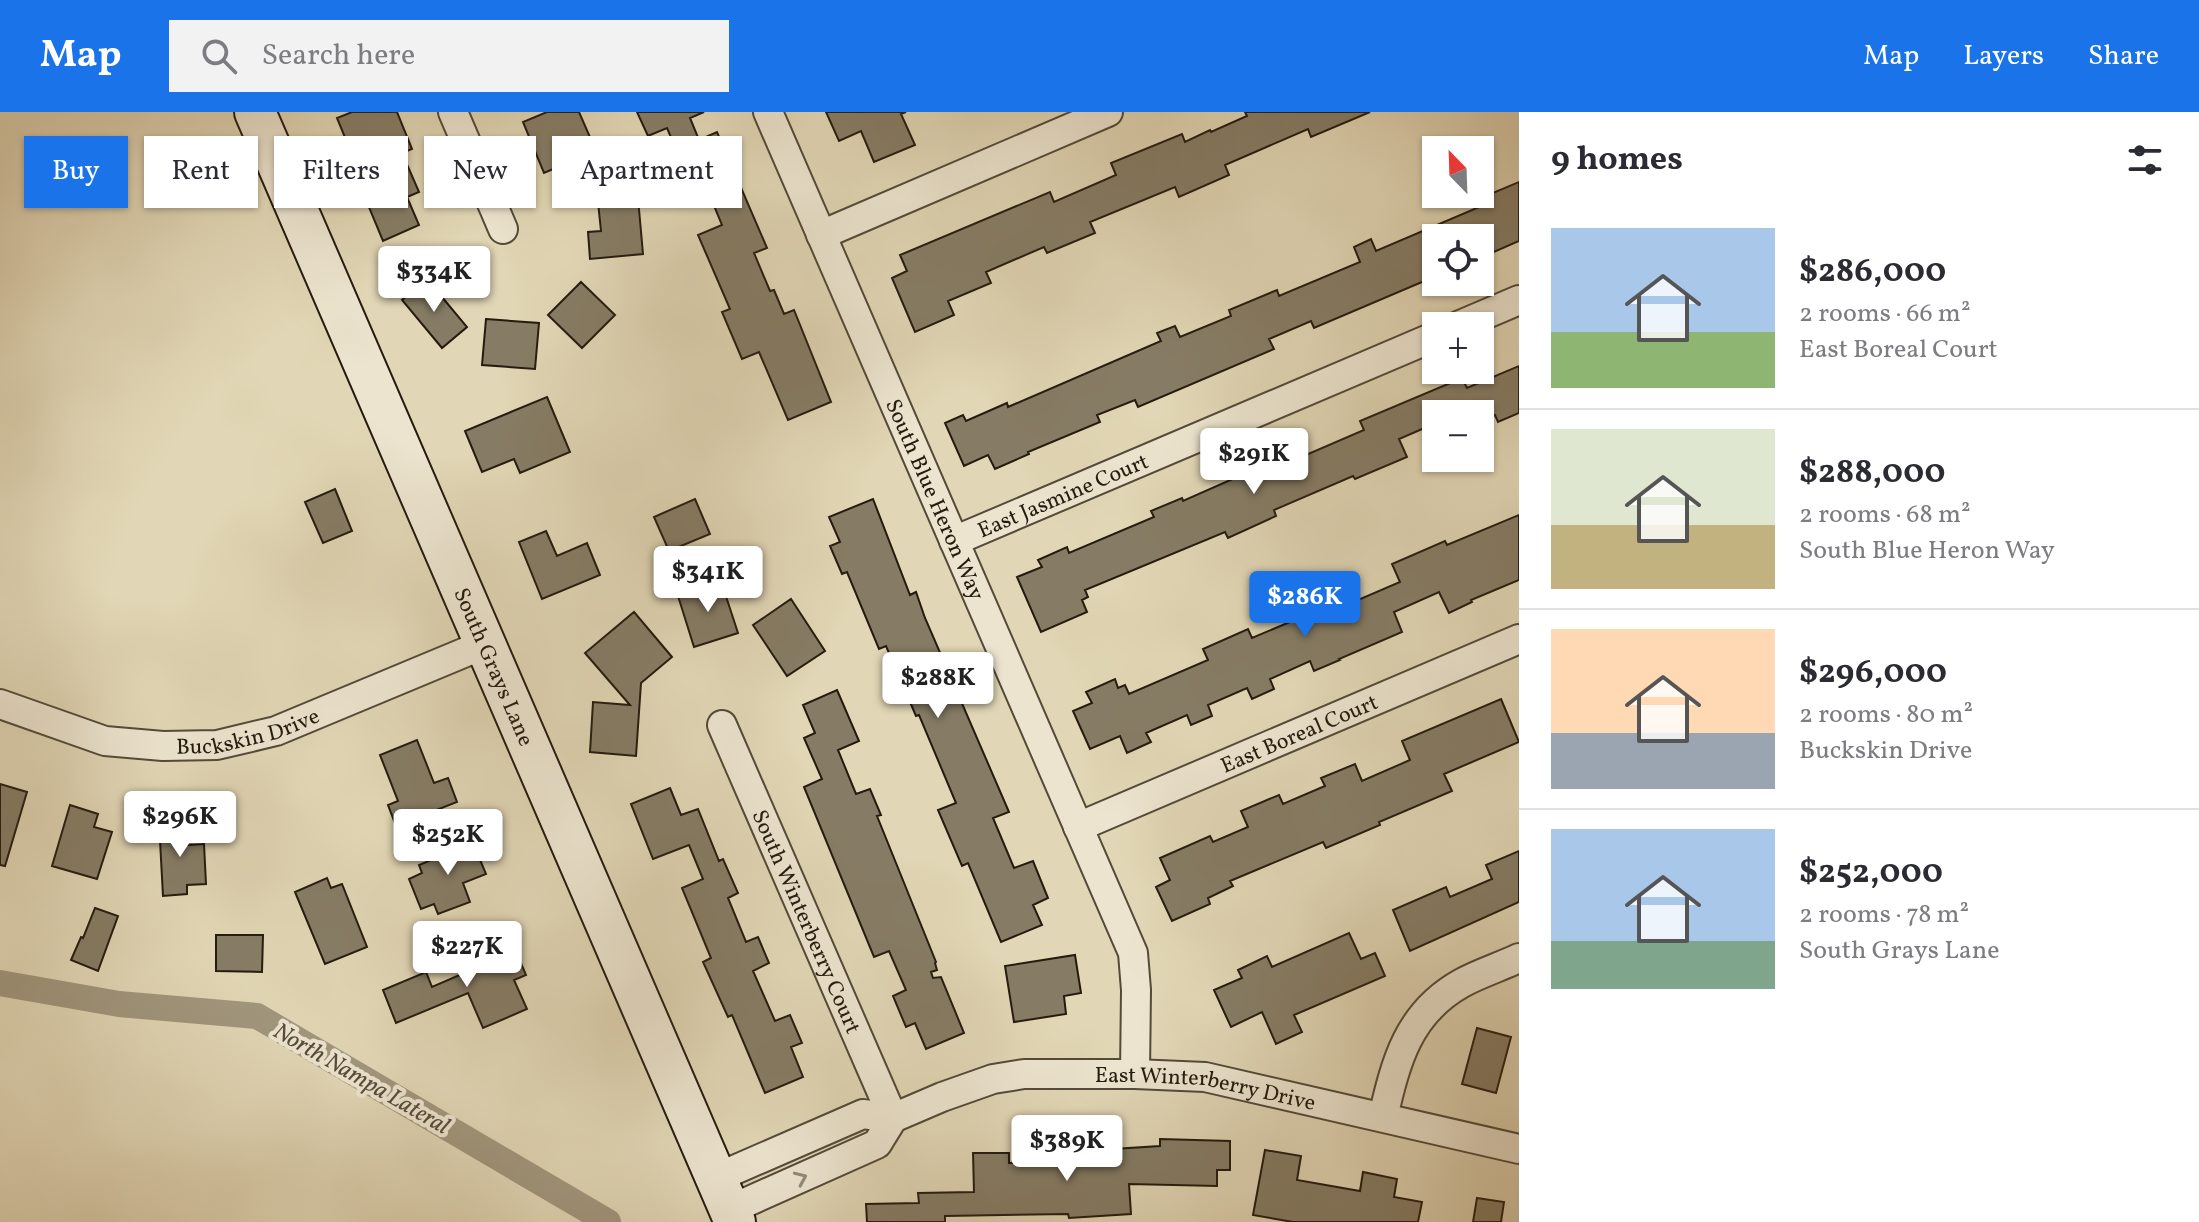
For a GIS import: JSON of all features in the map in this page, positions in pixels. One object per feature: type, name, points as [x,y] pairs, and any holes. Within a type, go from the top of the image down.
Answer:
[{"type":"street","name":"South Grays Lane","points":[[255,112],[727,1203]]},
{"type":"street","points":[[453,112],[503,229]]},
{"type":"street","name":"South Blue Heron Way","points":[[768,112],[1133,953],[1135,1074]]},
{"type":"street","points":[[821,235],[1108,112]]},
{"type":"street","points":[[1491,312],[1519,300]]},
{"type":"street","name":"East Jasmine Court","points":[[954,541],[1422,342]]},
{"type":"street","name":"East Boreal Court","points":[[1078,827],[1519,639]]},
{"type":"street","name":"Buckskin Drive","points":[[0,704],[105,741],[163,746],[217,745],[276,731],[485,644]]},
{"type":"street","name":"South Winterberry Court","points":[[722,725],[893,1118]]},
{"type":"street","points":[[1383,1117],[1396,1064],[1410,1032],[1433,1004],[1461,983],[1519,958]]},
{"type":"street","name":"East Winterberry Drive","points":[[727,1203],[877,1144],[893,1118],[993,1079],[1024,1074],[1205,1077],[1519,1149]]},
{"type":"building","points":[[352,112],[397,112],[407,136],[344,136],[337,118]]},
{"type":"building","points":[[547,112],[579,112],[589,136],[552,136],[552,170],[544,173],[536,154],[536,136],[529,136],[523,122]]},
{"type":"building","points":[[637,112],[704,112],[690,118],[697,136],[670,136],[667,128],[648,136]]},
{"type":"building","points":[[826,112],[906,112],[901,114],[915,145],[874,162],[861,131],[839,141]]},
{"type":"building","points":[[1245,112],[1370,112],[1311,137],[1308,129],[1225,165],[1229,175],[1179,197],[1175,187],[1090,222],[1095,233],[1047,253],[1044,247],[986,272],[991,283],[948,301],[954,315],[915,332],[892,278],[907,271],[900,255],[1050,192],[1054,202],[1116,175],[1111,163],[1182,134],[1185,142],[1247,116]]},
{"type":"building","points":[[408,167],[419,192],[408,197]]},
{"type":"building","points":[[1519,182],[1519,241],[1494,252],[1494,224],[1439,224],[1477,208],[1494,208],[1494,192]]},
{"type":"building","points":[[742,190],[767,248],[754,253],[770,291],[774,290],[784,314],[794,310],[831,402],[788,420],[759,352],[742,359],[722,312],[730,309],[698,235],[722,225],[715,208],[742,208]]},
{"type":"building","points":[[408,199],[419,225],[383,241],[369,208],[408,208]]},
{"type":"building","points":[[599,208],[639,208],[643,254],[590,259],[588,232],[601,231]]},
{"type":"building","points":[[1422,231],[1422,282],[1314,328],[1311,321],[1269,339],[1274,349],[1138,407],[1135,400],[1097,415],[1100,422],[995,469],[988,455],[964,466],[945,423],[963,415],[966,421],[1007,403],[1008,407],[1161,341],[1157,333],[1175,326],[1180,337],[1231,316],[1229,310],[1277,290],[1279,296],[1360,262],[1354,247],[1371,239],[1376,251]]},
{"type":"building","points":[[427,279],[467,327],[442,348],[402,300]]},
{"type":"building","points":[[581,282],[615,315],[582,348],[548,315]]},
{"type":"building","points":[[486,319],[539,323],[535,369],[482,365]]},
{"type":"building","points":[[1519,366],[1519,413],[1498,422],[1494,415],[1494,400],[1422,400],[1422,429],[1399,439],[1407,457],[1274,510],[1276,516],[1228,538],[1225,532],[1085,590],[1088,597],[1082,600],[1087,612],[1041,632],[1017,577],[1042,567],[1038,560],[1067,547],[1069,553],[1154,517],[1151,511],[1182,498],[1183,501],[1278,459],[1276,456],[1302,445],[1306,455],[1364,430],[1360,421],[1448,384],[1465,384],[1467,388],[1476,384],[1494,384],[1494,377]]},
{"type":"building","points":[[547,397],[570,452],[520,473],[514,459],[482,472],[465,431]]},
{"type":"building","points":[[335,489],[352,531],[323,543],[305,502]]},
{"type":"building","points":[[695,499],[710,534],[669,551],[654,517]]},
{"type":"building","points":[[873,499],[910,595],[916,592],[1009,812],[993,818],[1014,868],[1033,861],[1048,898],[1033,905],[1042,925],[1001,942],[968,863],[962,866],[938,810],[956,803],[919,715],[916,716],[886,646],[879,649],[847,572],[842,574],[830,546],[840,542],[829,517]]},
{"type":"building","points":[[1519,515],[1519,580],[1449,613],[1439,592],[1394,612],[1402,632],[1340,660],[1314,671],[1310,661],[1270,679],[1274,689],[1252,699],[1247,688],[1208,705],[1212,716],[1191,725],[1187,715],[1146,733],[1151,742],[1127,753],[1120,736],[1090,749],[1073,711],[1092,703],[1086,692],[1115,679],[1118,688],[1125,685],[1129,694],[1208,660],[1203,649],[1248,629],[1252,638],[1318,610],[1321,616],[1400,582],[1392,564]]},
{"type":"building","points":[[546,531],[557,556],[587,543],[600,575],[542,599],[519,542]]},
{"type":"building","points":[[721,581],[738,633],[694,647],[678,596]]},
{"type":"building","points":[[791,599],[825,651],[787,676],[753,625]]},
{"type":"building","points":[[634,612],[672,657],[641,683],[636,756],[590,752],[593,702],[630,705],[585,653]]},
{"type":"building","points":[[837,690],[859,741],[838,750],[856,794],[870,789],[881,815],[877,816],[936,962],[937,970],[931,972],[933,978],[941,977],[964,1033],[926,1049],[915,1023],[906,1027],[893,996],[906,990],[889,951],[874,957],[804,787],[822,779],[804,738],[815,733],[803,705]]},
{"type":"building","points":[[1501,699],[1519,742],[1444,774],[1452,791],[1326,848],[1323,842],[1230,881],[1233,886],[1208,898],[1210,904],[1172,921],[1156,887],[1170,880],[1160,858],[1210,836],[1213,842],[1248,827],[1241,811],[1279,795],[1283,804],[1325,786],[1321,778],[1355,764],[1362,781],[1410,760],[1402,741]]},
{"type":"building","points":[[417,740],[434,783],[448,778],[457,802],[396,826],[388,805],[398,801],[380,755]]},
{"type":"building","points":[[0,784],[27,792],[5,866],[0,865]]},
{"type":"building","points":[[670,788],[681,815],[698,809],[719,861],[723,859],[738,893],[728,898],[746,942],[758,937],[769,963],[753,971],[775,1021],[790,1015],[802,1043],[791,1047],[803,1077],[765,1093],[732,1015],[728,1017],[703,962],[711,958],[682,888],[703,879],[689,845],[653,859],[631,804]]},
{"type":"building","points":[[70,805],[98,814],[94,827],[112,832],[97,879],[52,866]]},
{"type":"building","points":[[187,820],[188,845],[204,844],[206,884],[187,885],[187,894],[163,896],[159,822]]},
{"type":"building","points":[[470,836],[486,874],[463,883],[470,902],[438,914],[434,904],[421,909],[409,879],[422,873],[419,865],[448,853],[445,846]]},
{"type":"building","points":[[1519,851],[1519,902],[1410,951],[1393,910],[1446,887],[1450,897],[1492,879],[1486,865]]},
{"type":"building","points":[[327,878],[331,888],[342,884],[367,947],[325,964],[295,892]]},
{"type":"building","points":[[95,908],[118,916],[98,971],[71,960]]},
{"type":"building","points":[[1349,933],[1361,959],[1375,953],[1385,976],[1294,1015],[1302,1032],[1276,1044],[1262,1012],[1231,1027],[1214,990],[1242,978],[1238,970],[1267,956],[1272,967]]},
{"type":"building","points":[[216,935],[263,935],[262,972],[216,971]]},
{"type":"building","points":[[510,938],[526,975],[514,980],[527,1009],[483,1028],[468,993],[396,1023],[383,990],[426,972],[432,987],[490,962],[484,949]]},
{"type":"building","points":[[1075,955],[1081,993],[1064,996],[1066,1014],[1014,1022],[1005,966]]},
{"type":"building","points":[[1477,1028],[1511,1037],[1496,1093],[1462,1084]]},
{"type":"building","points":[[1160,1139],[1230,1141],[1230,1170],[1217,1170],[1217,1186],[1129,1184],[1131,1214],[1069,1218],[1068,1214],[945,1216],[945,1222],[867,1222],[866,1204],[919,1203],[918,1193],[974,1192],[973,1153],[1009,1153],[1009,1163],[1065,1162],[1065,1152],[1160,1146]]},
{"type":"building","points":[[1265,1150],[1301,1156],[1297,1180],[1360,1191],[1363,1172],[1397,1179],[1394,1197],[1422,1202],[1418,1222],[1293,1222],[1253,1215]]},
{"type":"building","points":[[1477,1198],[1504,1202],[1501,1222],[1473,1222]]},
{"type":"waterway","name":"North Nampa Lateral","points":[[0,983],[119,1004],[257,1016],[608,1222]]}]
